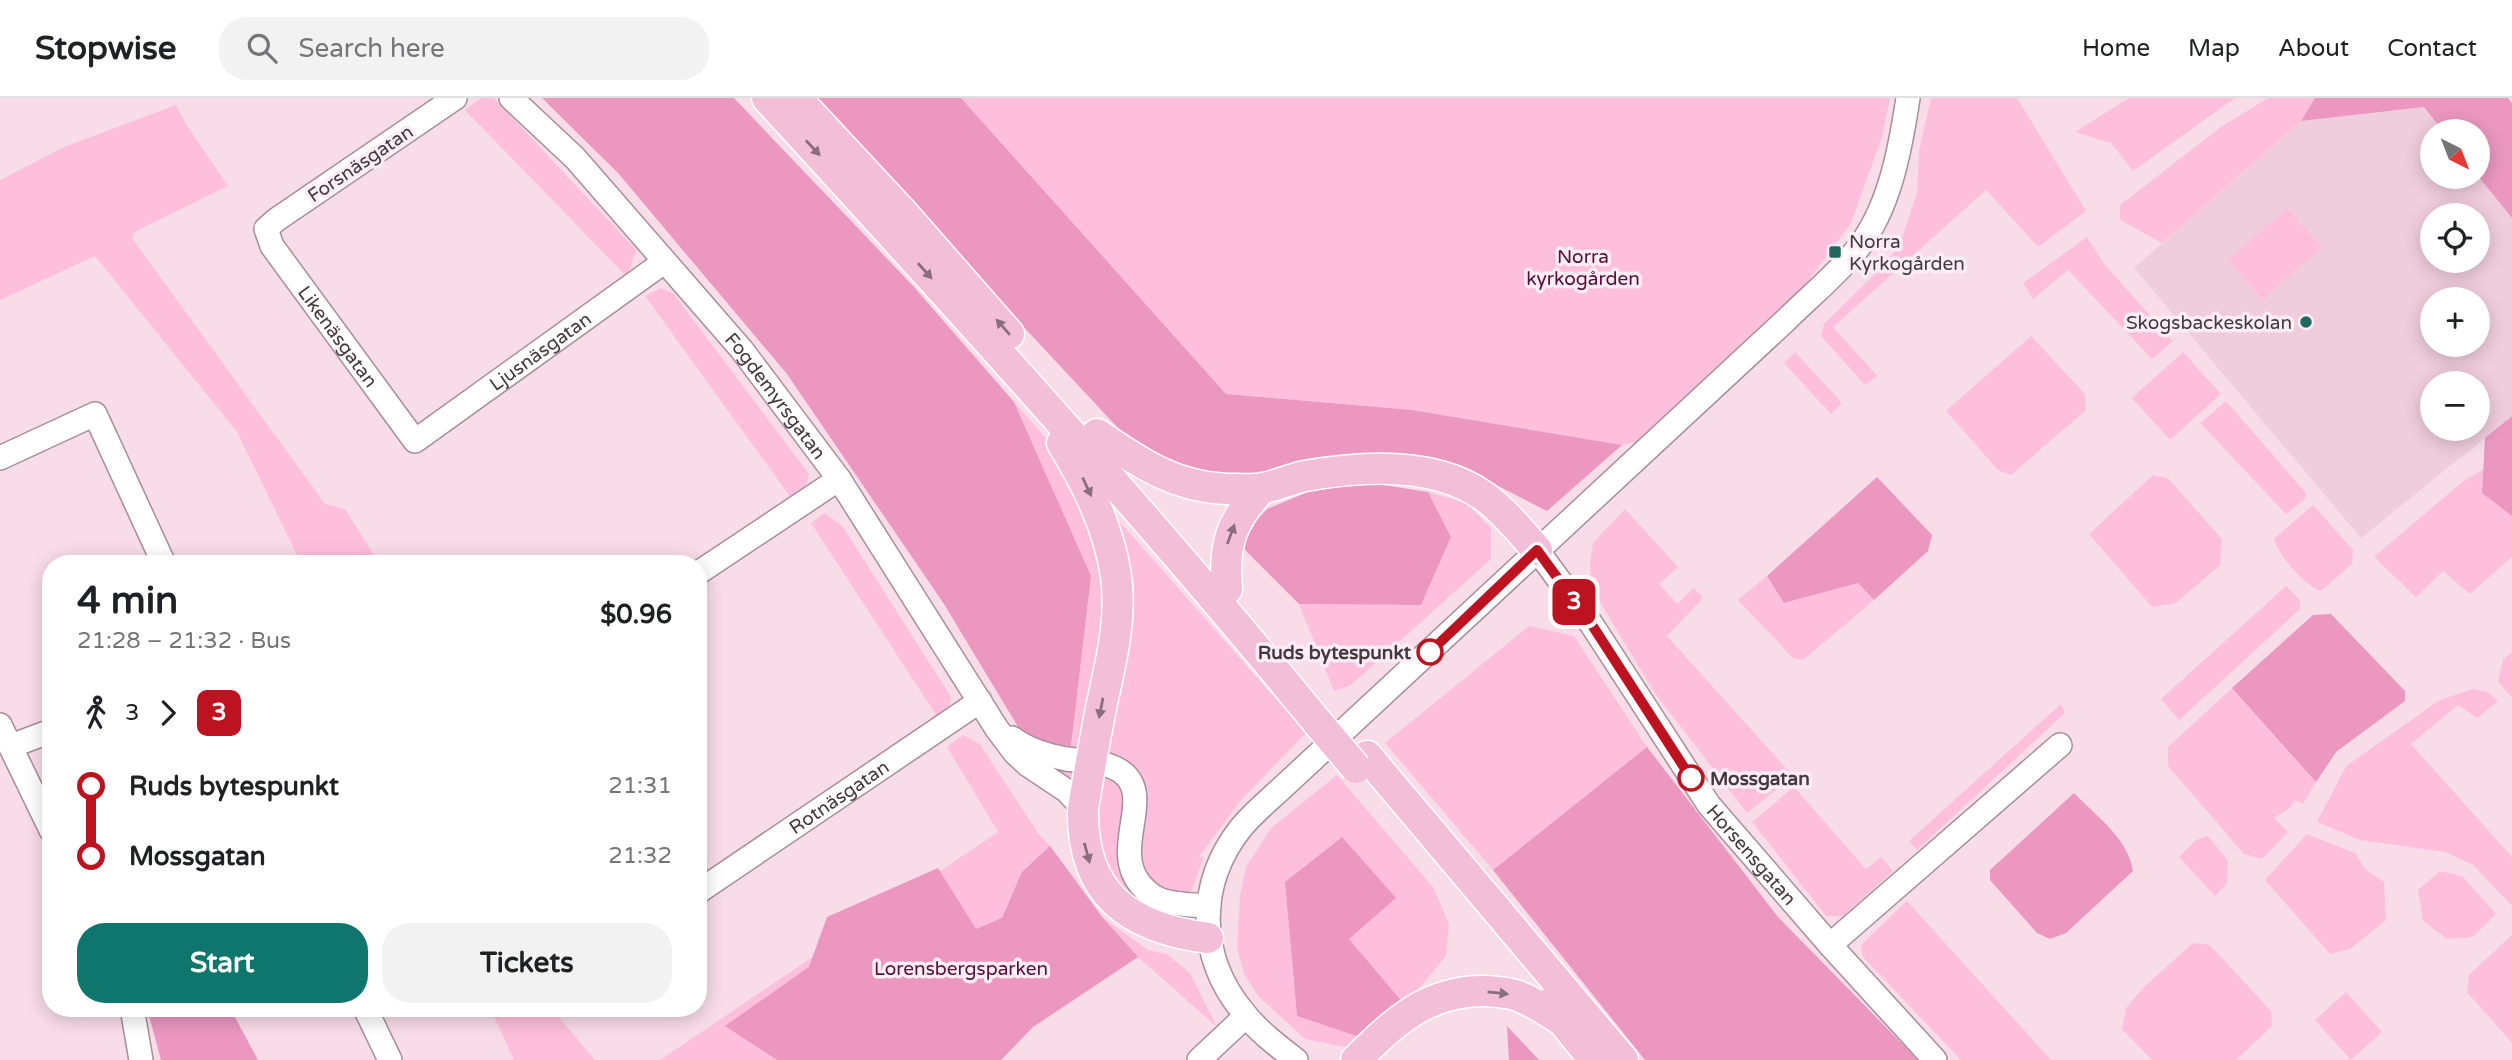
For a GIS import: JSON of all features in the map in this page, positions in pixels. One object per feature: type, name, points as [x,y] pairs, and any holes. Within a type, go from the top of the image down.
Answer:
[{"type":"main road","points":[[767,98],[1324,718],[1623,1060]]},
{"type":"main road","points":[[796,98],[902,212],[1097,434],[1227,589],[1324,718]]},
{"type":"main road","points":[[1028,386],[1080,472],[1099,512],[1110,545],[1116,578],[1117,601],[1112,658],[1083,808],[1086,850],[1101,884],[1127,912],[1153,926],[1208,938]]},
{"type":"main road","points":[[1097,434],[1158,473],[1195,485],[1225,489],[1262,488],[1335,471],[1401,471],[1441,477],[1467,486],[1486,497],[1537,550]]},
{"type":"main road","points":[[1227,589],[1225,564],[1232,529],[1250,500],[1262,488]]},
{"type":"main road","points":[[1362,762],[1594,1060]]},
{"type":"main road","points":[[1356,1060],[1393,1026],[1432,1000],[1462,991],[1502,992],[1534,1003],[1561,1020]]},
{"type":"street","name":"Forsnäsgatan","points":[[266,229],[454,98]]},
{"type":"street","name":"Fogdemyrsgatan","points":[[511,98],[575,158],[742,350],[839,479],[997,729],[1028,765],[1067,791],[1083,808]]},
{"type":"street","points":[[1296,1060],[1268,1039],[1246,1016],[1225,985],[1212,954],[1208,938],[1209,906],[1212,886],[1228,847],[1241,828],[1785,321],[1855,252],[1875,220],[1888,188],[1902,140],[1908,98]]},
{"type":"street","name":"Likenäsgatan","points":[[266,229],[272,246],[415,441]]},
{"type":"street","name":"Ljusnäsgatan","points":[[415,441],[664,262]]},
{"type":"street","points":[[0,458],[95,414],[160,555]]},
{"type":"street","points":[[707,567],[839,479]]},
{"type":"street","name":"Horsensgatan","points":[[1537,550],[1592,625],[1709,806],[1935,1060]]},
{"type":"street","name":"Rotnäsgatan","points":[[707,886],[979,701]]},
{"type":"street","points":[[0,725],[42,812]]},
{"type":"street","name":"Fogdemyrsgatan","points":[[997,729],[1024,747],[1044,754],[1091,761],[1124,773],[1130,781],[1135,807],[1127,852],[1137,880],[1158,899],[1209,906]]},
{"type":"street","points":[[11,746],[42,734]]},
{"type":"street","points":[[1830,945],[2060,745]]},
{"type":"street","points":[[1199,1060],[1246,1016]]},
{"type":"street","points":[[134,1017],[141,1060]]},
{"type":"street","points":[[369,1017],[390,1060]]},
{"type":"shaded area","name":"Skogsbackeskolan","points":[[2424,107],[2434,119],[2420,119],[2420,189],[2489,189],[2512,218],[2512,416],[2490,434],[2490,371],[2420,371],[2420,441],[2481,441],[2361,538],[2134,268],[2301,121]]},
{"type":"green space","points":[[481,98],[494,98],[636,250],[627,277],[465,110]]},
{"type":"green space","points":[[542,98],[734,98],[914,287],[1014,402],[1091,576],[1071,746],[1026,740],[944,604],[787,374],[618,173]]},
{"type":"green space","points":[[810,98],[961,98],[1226,394],[1412,410],[1622,445],[1547,511],[1477,475],[1174,488]]},
{"type":"green space","name":"Norra kyrkogården","points":[[961,98],[1890,98],[1882,137],[1851,223],[1791,304],[1645,440],[1622,445],[1412,410],[1226,394]]},
{"type":"green space","points":[[1931,98],[2017,98],[2086,211],[2038,247],[1986,190],[1833,327],[1877,376],[1865,385],[1821,336],[1824,324],[1877,272],[1899,246],[1917,193],[1919,151]]},
{"type":"green space","points":[[2129,98],[2235,98],[2133,171],[2111,143],[2075,132]]},
{"type":"green space","points":[[2268,98],[2315,98],[2301,121],[2162,243],[2120,220],[2120,205],[2221,127]]},
{"type":"green space","points":[[2315,98],[2508,98],[2512,103],[2512,218],[2489,189],[2490,119],[2434,119],[2424,107],[2301,121]]},
{"type":"green space","points":[[176,105],[228,186],[140,229],[132,238],[325,504],[345,509],[374,555],[297,555],[237,432],[95,256],[0,300],[0,180],[64,147]]},
{"type":"green space","points":[[2287,208],[2322,247],[2262,300],[2228,260]]},
{"type":"green space","points":[[2087,237],[2105,265],[2173,341],[2152,359],[2068,270],[2033,299],[2023,283]]},
{"type":"green space","points":[[661,288],[673,293],[809,474],[806,486],[791,498],[645,296]]},
{"type":"green space","points":[[2031,336],[2085,394],[2086,410],[2011,475],[1998,470],[1946,411]]},
{"type":"green space","points":[[1795,352],[1842,403],[1831,414],[1784,363]]},
{"type":"green space","points":[[2183,352],[2221,394],[2170,440],[2132,398]]},
{"type":"green space","points":[[2226,401],[2306,493],[2305,499],[2286,514],[2200,423]]},
{"type":"green space","points":[[1014,402],[1306,733],[1241,800],[1198,858],[1204,856],[1192,890],[1175,903],[1154,907],[1134,901],[1104,865],[1026,740],[1071,746],[1091,576]]},
{"type":"green space","points":[[2512,416],[2512,516],[2482,493],[2485,441],[2490,441],[2490,434]]},
{"type":"green space","points":[[2484,469],[2483,493],[2512,516],[2512,557],[2470,594],[2443,571],[2416,597],[2374,557],[2462,482]]},
{"type":"green space","points":[[2153,475],[2168,478],[2222,539],[2220,565],[2176,603],[2152,607],[2089,534]]},
{"type":"green space","points":[[1877,477],[1932,535],[1928,551],[1874,600],[1858,583],[1784,603],[1767,576]]},
{"type":"green space","points":[[1377,484],[1428,492],[1451,537],[1421,605],[1299,604],[1241,546],[1251,525],[1267,509],[1315,489]]},
{"type":"green space","points":[[1428,492],[1466,503],[1491,528],[1491,559],[1351,685],[1334,691],[1299,604],[1421,605],[1451,537]]},
{"type":"green space","points":[[2313,505],[2353,550],[2352,564],[2321,591],[2293,570],[2274,539]]},
{"type":"green space","points":[[1625,509],[1678,567],[1659,584],[1677,604],[1694,588],[1703,598],[1667,636],[1793,776],[1747,813],[1654,692],[1591,587],[1590,562],[1593,543]]},
{"type":"green space","points":[[825,513],[843,527],[951,697],[949,709],[938,718],[811,523]]},
{"type":"green space","points":[[1767,576],[1784,603],[1858,583],[1874,600],[1803,660],[1794,659],[1738,600]]},
{"type":"green space","points":[[2286,586],[2300,600],[2300,609],[2179,720],[2161,699]]},
{"type":"green space","points":[[2331,614],[2405,691],[2405,701],[2336,752],[2316,782],[2232,688],[2313,615]]},
{"type":"green space","points":[[1529,626],[1574,636],[1647,747],[1493,870],[1385,743]]},
{"type":"green space","points":[[2512,652],[2512,697],[2498,682],[2503,659]]},
{"type":"green space","points":[[2232,688],[2316,782],[2303,804],[2295,800],[2290,808],[2274,818],[2288,832],[2262,859],[2244,854],[2168,766],[2168,747]]},
{"type":"green space","points":[[2473,689],[2488,692],[2498,701],[2477,718],[2458,705],[2411,744],[2512,857],[2512,906],[2473,865],[2445,852],[2360,840],[2317,822],[2346,766],[2440,700]]},
{"type":"green space","points":[[2061,704],[2065,713],[1917,850],[1909,841]]},
{"type":"green space","name":"Lorensbergsparken","points":[[963,735],[979,743],[1038,833],[1103,918],[1148,950],[1167,954],[1190,973],[1217,1027],[1138,957],[1033,1027],[1001,1060],[660,1060],[998,832],[947,747]]},
{"type":"green space","points":[[1647,747],[1778,917],[1918,1060],[1645,1060],[1493,870]]},
{"type":"green space","points":[[1337,775],[1433,887],[1449,924],[1446,956],[1405,1005],[1349,939],[1342,837],[1285,882],[1297,1016],[1365,1039],[1344,1047],[1305,1039],[1259,997],[1244,974],[1237,947],[1240,895],[1246,867],[1271,828]]},
{"type":"green space","points":[[1794,787],[1866,869],[1881,857],[1893,871],[1843,916],[1826,916],[1752,822]]},
{"type":"green space","points":[[2074,793],[2118,838],[2130,859],[2133,871],[2066,933],[2050,939],[2037,933],[1990,880],[1990,870]]},
{"type":"green space","points":[[2307,834],[2355,853],[2366,870],[2384,882],[2386,920],[2350,949],[2330,954],[2265,880]]},
{"type":"green space","points":[[2208,836],[2228,861],[2227,883],[2215,896],[2179,857],[2196,840]]},
{"type":"green space","points":[[1342,837],[1396,898],[1349,939],[1405,1005],[1365,1039],[1297,1016],[1285,882]]},
{"type":"green space","name":"Lorensbergsparken","points":[[1050,846],[1103,918],[1138,957],[1033,1027],[1001,1060],[777,1060],[725,1026],[809,967],[827,917],[938,868],[976,929],[1002,918],[1022,872]]},
{"type":"green space","points":[[2440,871],[2462,876],[2496,914],[2473,937],[2447,939],[2423,921],[2418,890]]},
{"type":"green space","points":[[1907,901],[2051,1060],[1961,1060],[1863,957],[1861,945]]},
{"type":"green space","points":[[2512,935],[2512,1043],[2467,992],[2469,975]]},
{"type":"green space","points":[[2193,943],[2210,945],[2271,1011],[2272,1026],[2236,1060],[2152,1060],[2122,1029],[2126,1008],[2143,988]]},
{"type":"green space","points":[[2346,992],[2382,1032],[2351,1060],[2315,1020]]},
{"type":"green space","points":[[149,1017],[235,1017],[258,1060],[161,1060]]},
{"type":"green space","points":[[494,1017],[559,1017],[595,1060],[514,1060]]},
{"type":"green space","points":[[1507,1026],[1539,1060],[1509,1060]]},
{"type":"bus line","name":"3","points":[[1430,652],[1537,550],[1592,625],[1691,778]]},
{"type":"place","name":"Norra Kyrkogården","points":[[1835,252]]},
{"type":"place","name":"Skogsbackeskolan","points":[[2306,322]]},
{"type":"place","name":"Ruds bytespunkt","points":[[1430,652]]},
{"type":"place","name":"Mossgatan","points":[[1691,778]]}]
